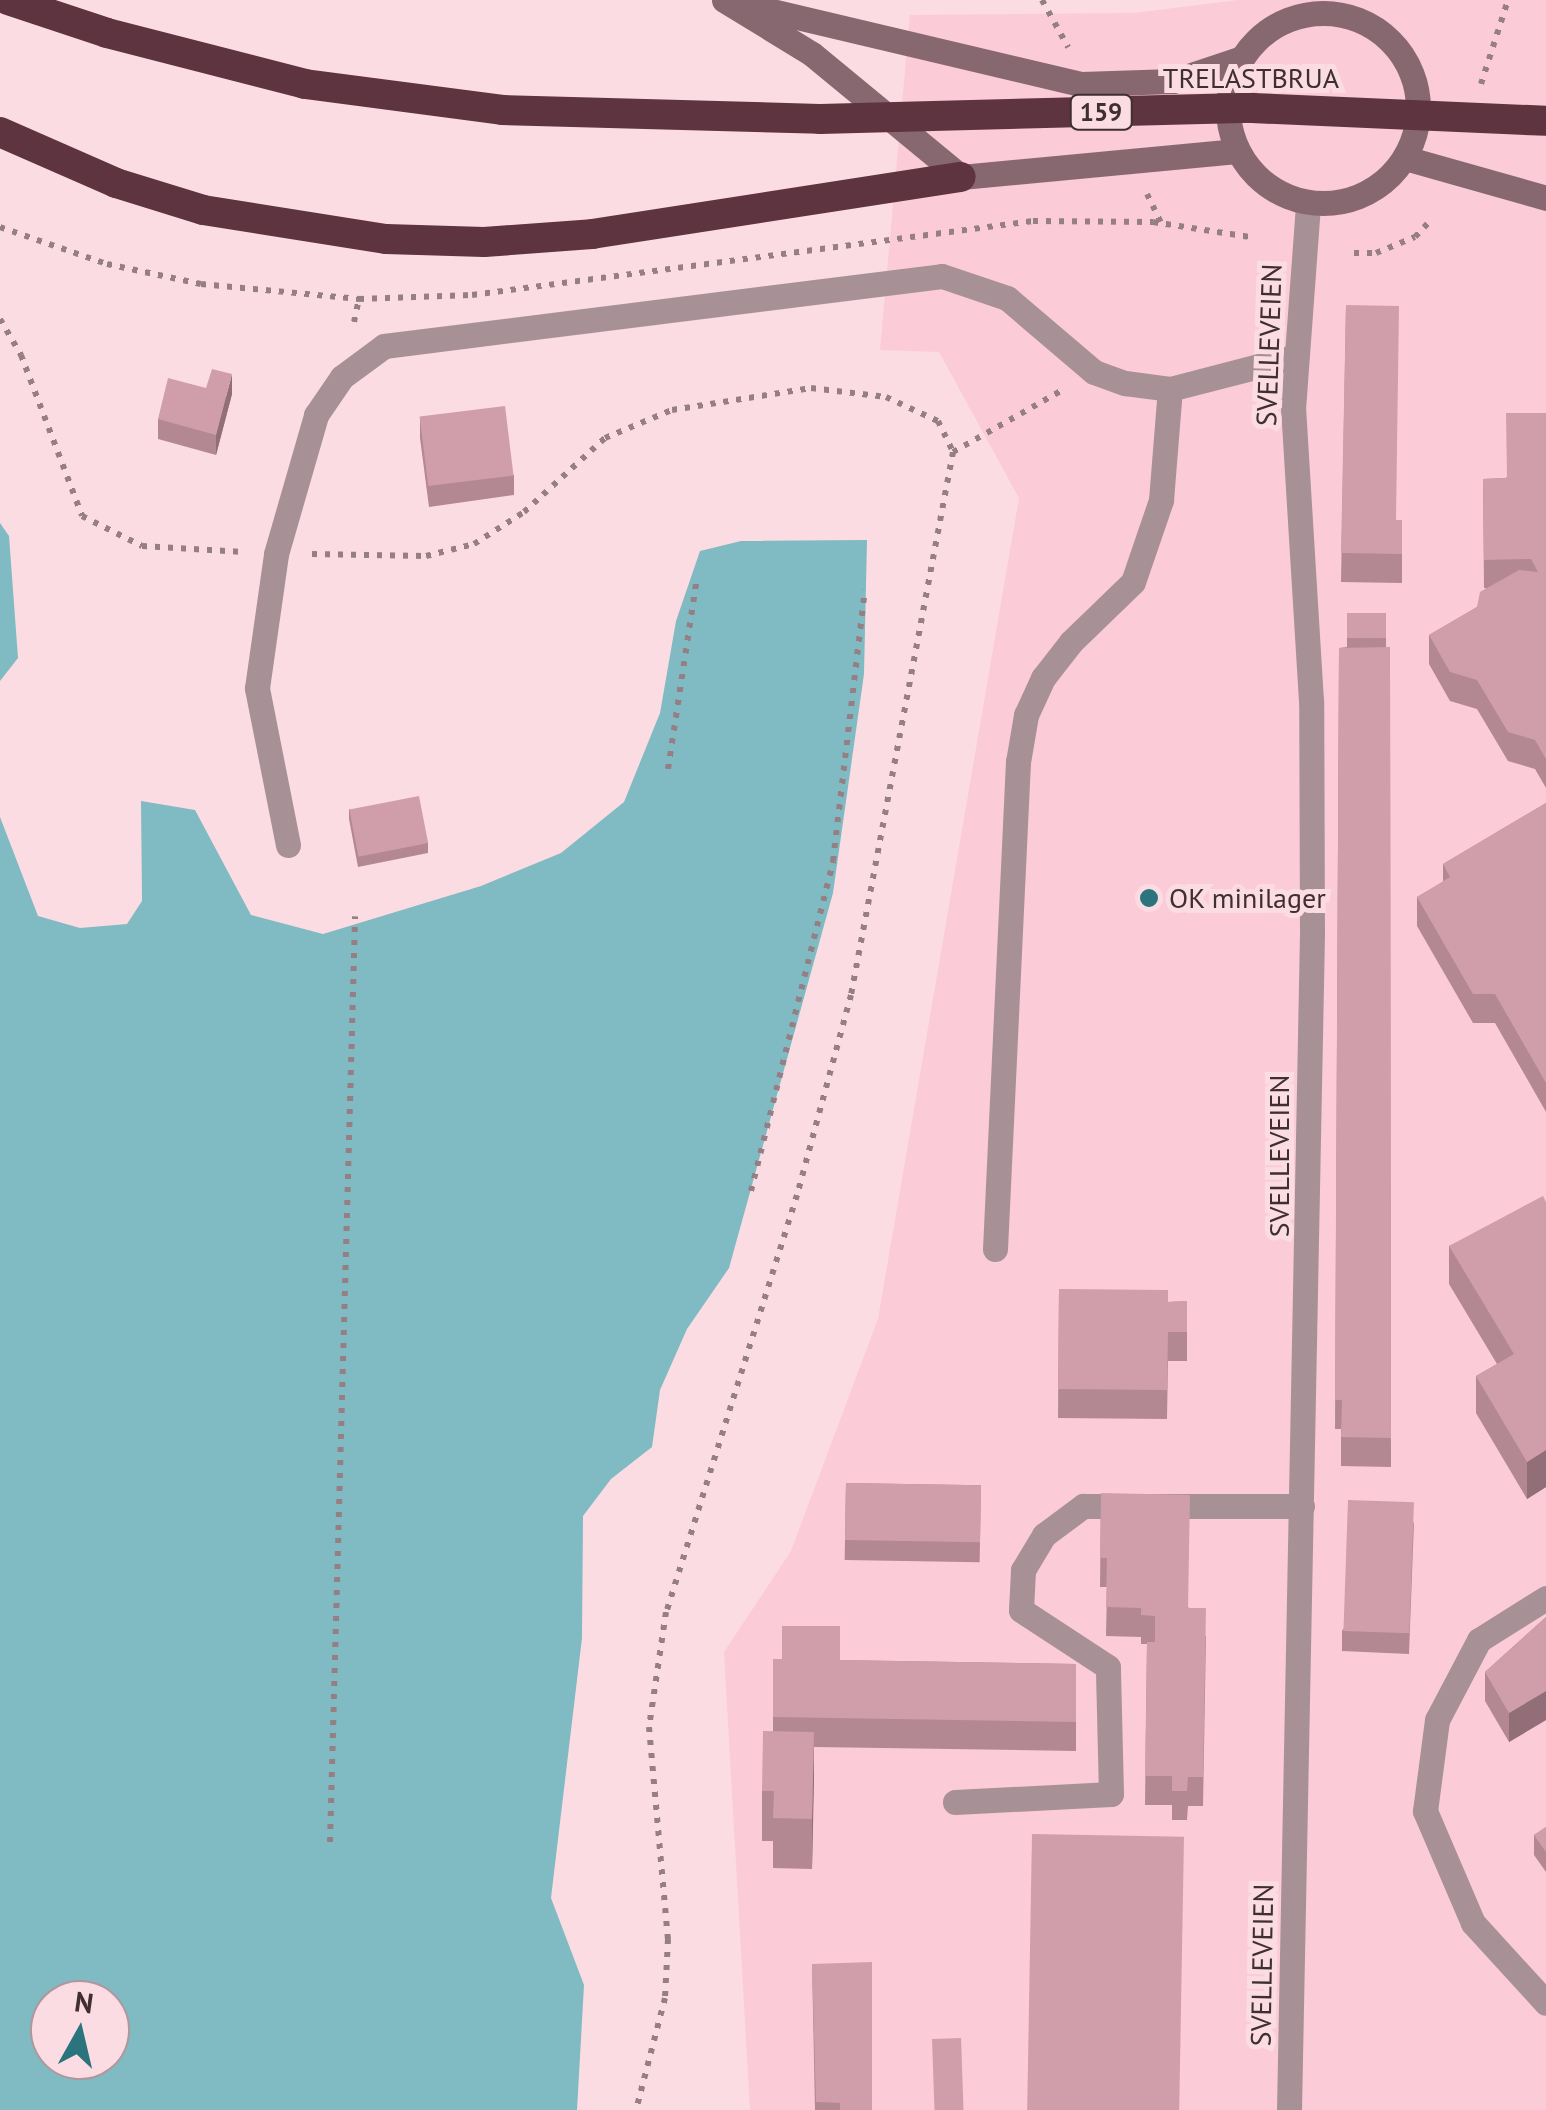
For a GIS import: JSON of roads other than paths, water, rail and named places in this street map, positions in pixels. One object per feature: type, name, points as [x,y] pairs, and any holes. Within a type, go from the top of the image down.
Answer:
[{"type":"highway","name":"TRELASTBRUA","points":[[8,0],[107,33],[304,84],[502,110],[656,118],[1252,108],[1546,121]]},
{"type":"highway","points":[[0,132],[116,183],[202,210],[386,239],[484,242],[592,234],[960,177]]},
{"type":"street","points":[[725,0],[1081,84],[1173,81],[1239,59]]},
{"type":"street","points":[[725,0],[812,54],[960,177],[1237,151]]},
{"type":"street","points":[[1367,10],[1411,69],[1419,102],[1405,158],[1383,183],[1349,200],[1308,203],[1264,184],[1237,151],[1227,100],[1239,59],[1258,34],[1297,15],[1367,10]]},
{"type":"street","points":[[1405,158],[1546,198]]},
{"type":"street","name":"SVELLEVEIEN","points":[[1289,2110],[1312,836],[1294,357],[1308,203]]},
{"type":"street","points":[[288,844],[257,688],[276,554],[316,414],[342,378],[384,346],[942,276],[1008,298],[1094,372],[1170,389],[1294,357]]},
{"type":"street","points":[[995,1249],[1018,762],[1026,716],[1042,678],[1071,642],[1133,582],[1161,500],[1170,389]]},
{"type":"street","points":[[955,1802],[1111,1794],[1108,1668],[1021,1610],[1023,1570],[1044,1535],[1083,1506],[1302,1506]]},
{"type":"street","points":[[1546,1598],[1478,1640],[1437,1720],[1426,1811],[1474,1923],[1546,2003]]},
{"type":"water","points":[[0,523],[9,536],[18,658],[0,681]]},
{"type":"water","points":[[867,540],[864,674],[833,893],[729,1268],[687,1329],[660,1390],[652,1447],[611,1479],[583,1516],[582,1638],[551,1898],[584,1985],[577,2110],[0,2110],[0,817],[38,916],[80,928],[127,924],[142,901],[141,801],[195,810],[251,915],[323,934],[481,886],[561,853],[624,802],[660,713],[676,621],[700,551],[741,541]]},
{"type":"place","name":"OK minilager","points":[[1149,898]]}]
